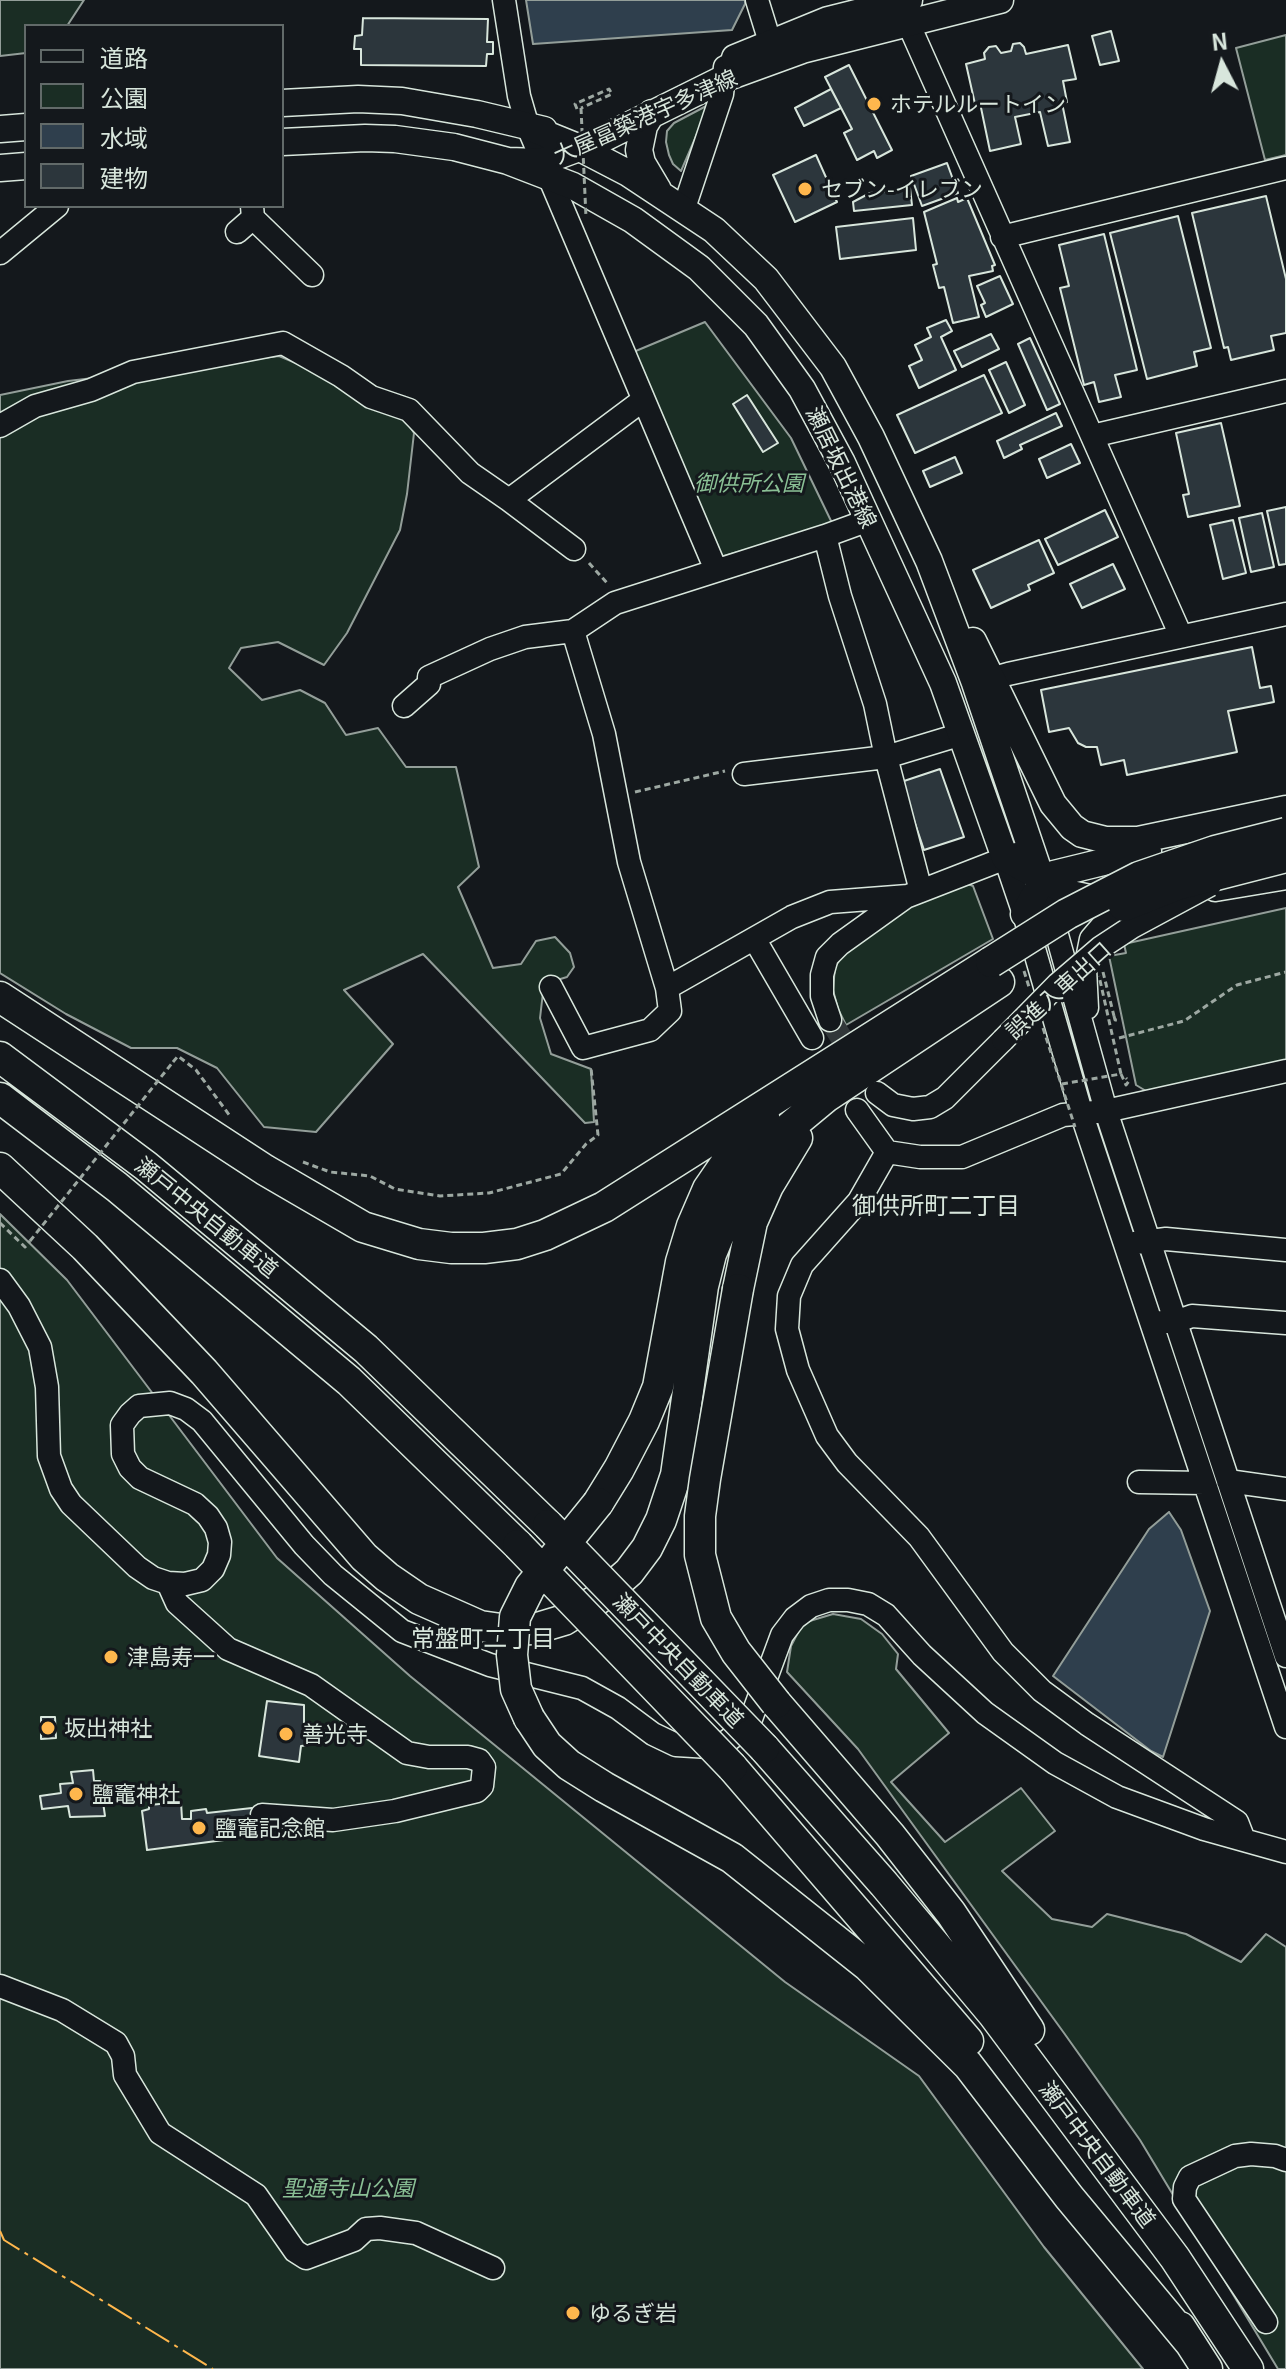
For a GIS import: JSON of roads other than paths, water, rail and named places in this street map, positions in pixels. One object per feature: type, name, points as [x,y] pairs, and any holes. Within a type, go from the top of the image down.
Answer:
[{"type":"highway","points":[[0,1168],[85,1247],[204,1372],[364,1557],[387,1577],[419,1599],[480,1626],[508,1630],[534,1629],[564,1620],[598,1599],[629,1572],[647,1548],[661,1520],[676,1475],[703,1286],[711,1254],[740,1184],[779,1136],[826,1097],[1003,968],[1067,914],[1139,877],[1201,855],[1286,833]]},
{"type":"highway","points":[[0,997],[363,1227],[391,1237],[451,1248],[484,1248],[517,1244],[573,1223],[648,1180],[790,1088],[1003,968],[1117,909],[1177,885],[1286,857]]},
{"type":"highway","name":"瀬戸中央自動車道","points":[[0,1057],[146,1166],[366,1349],[548,1525],[764,1748],[984,2002],[1175,2258],[1248,2369]]},
{"type":"highway","points":[[790,1088],[741,1141],[708,1189],[681,1262],[658,1387],[644,1421],[598,1503],[530,1587],[515,1617],[512,1655],[516,1689],[529,1718],[547,1745],[569,1765],[732,1858],[868,1966],[968,2065],[1069,2197],[1199,2357]]},
{"type":"highway","points":[[826,1097],[786,1153],[752,1222],[705,1479],[700,1516],[700,1555],[716,1618],[736,1652],[881,1824],[951,1913],[1059,2076],[1084,2133]]},
{"type":"highway","name":"瀬戸中央自動車道","points":[[0,1098],[117,1187],[349,1381],[518,1545],[732,1767],[965,2036],[1057,2154],[1199,2357]]},
{"type":"main road","name":"大屋冨築港宇多津線","points":[[543,168],[592,149],[825,10],[905,9],[1000,0]]},
{"type":"main road","name":"大屋冨築港宇多津線","points":[[284,103],[358,99],[402,101],[548,131],[577,131],[725,70],[802,50],[905,9]]},
{"type":"main road","points":[[652,113],[644,126],[639,150],[642,163],[658,191]]},
{"type":"main road","points":[[614,115],[592,149],[607,182],[633,220]]},
{"type":"main road","points":[[0,129],[24,127]]},
{"type":"main road","name":"瀬居坂出港線","points":[[528,127],[592,149],[714,230],[750,262],[811,336],[852,401],[984,680],[1053,804],[1072,827],[1082,834],[1106,840],[1138,840],[1286,810]]},
{"type":"main road","name":"瀬居坂出港線","points":[[284,142],[395,139],[454,147],[543,168],[669,244],[719,286],[780,356],[823,425],[943,683],[1005,858]]},
{"type":"main road","points":[[0,168],[24,166]]},
{"type":"main road","name":"瀬居坂出港線","points":[[984,680],[1042,881],[1054,874],[1154,850],[1286,810]]},
{"type":"main road","points":[[1005,858],[1042,881],[1089,900],[1116,902],[1286,876]]},
{"type":"main road","points":[[1024,914],[1042,881]]},
{"type":"street","points":[[504,0],[519,96],[543,168],[716,570]]},
{"type":"street","points":[[757,0],[770,42]]},
{"type":"street","points":[[905,9],[1002,237],[1181,636]]},
{"type":"street","points":[[684,208],[725,70]]},
{"type":"street","points":[[1002,237],[1286,168]]},
{"type":"street","points":[[0,253],[55,208]]},
{"type":"street","points":[[247,219],[312,275]]},
{"type":"street","points":[[0,426],[35,406],[91,390],[133,372],[283,343],[371,397],[409,410],[470,473],[574,549]]},
{"type":"street","points":[[1092,436],[1286,391]]},
{"type":"street","points":[[509,500],[643,400]]},
{"type":"street","points":[[404,706],[429,684],[429,677],[490,649],[525,637],[573,631],[615,603],[869,520]]},
{"type":"street","points":[[825,536],[840,596],[875,704],[914,893]]},
{"type":"street","points":[[984,680],[1286,614]]},
{"type":"street","points":[[551,987],[583,1048],[650,1030],[670,1011],[667,988],[629,862],[604,734],[573,631]]},
{"type":"street","points":[[744,774],[886,757],[962,734]]},
{"type":"street","points":[[830,1020],[822,996],[822,975],[827,957],[840,944],[914,893],[1032,847]]},
{"type":"street","points":[[1005,858],[1024,914],[1078,1121],[1126,1244],[1286,1727]]},
{"type":"street","name":"誤進入車出口","points":[[877,1093],[893,1105],[913,1109],[930,1107],[945,1098],[1058,984],[1100,948],[1132,927],[1251,865]]},
{"type":"street","points":[[1042,881],[1106,1111],[1286,1656]]},
{"type":"street","points":[[667,988],[792,917],[830,902],[914,893]]},
{"type":"street","points":[[1089,1049],[1085,969],[1091,939],[1100,927],[1116,916],[1163,897]]},
{"type":"street","points":[[755,940],[812,1038]]},
{"type":"street","points":[[857,1110],[887,1152],[920,1157],[962,1157],[1063,1115],[1078,1121],[1106,1111],[1286,1071]]},
{"type":"street","points":[[887,1152],[859,1201],[802,1265],[789,1296],[787,1329],[798,1370],[827,1436],[847,1463],[919,1537],[1003,1652],[1042,1691],[1237,1822],[1244,1840]]},
{"type":"street","points":[[1126,1244],[1166,1239],[1286,1250]]},
{"type":"street","points":[[0,1280],[19,1306],[40,1347],[46,1377],[49,1456],[61,1489],[71,1504],[137,1567],[153,1578],[185,1584],[202,1580],[213,1569],[219,1555],[220,1542],[216,1528],[195,1504],[140,1478],[123,1454],[122,1425],[139,1406],[170,1403],[186,1409],[202,1421],[304,1545],[333,1575],[402,1631],[490,1665],[582,1688],[618,1708],[653,1734],[676,1745],[710,1747],[726,1742],[739,1732],[751,1719],[782,1635],[795,1618],[811,1606],[829,1600],[848,1600],[868,1604],[886,1615],[922,1655],[985,1713],[1055,1763],[1117,1797],[1204,1829],[1286,1852]]},
{"type":"street","points":[[1152,1321],[1175,1322],[1192,1316],[1286,1323]]},
{"type":"street","points":[[1228,1481],[1286,1489]]},
{"type":"street","points":[[1139,1482],[1204,1483]]},
{"type":"street","points":[[168,1583],[177,1603],[228,1649],[311,1685],[407,1753],[429,1757],[468,1757],[479,1760],[484,1767],[482,1786],[477,1791],[395,1811],[333,1820],[262,1815]]},
{"type":"street","points":[[0,1986],[62,2010],[116,2043],[123,2056],[125,2075],[160,2133],[256,2195],[295,2251],[306,2258],[354,2240],[366,2229],[380,2228],[416,2233],[493,2268]]},
{"type":"street","points":[[1266,2322],[1184,2199],[1185,2187],[1190,2177],[1235,2156],[1251,2154],[1286,2160]]},
{"type":"water","points":[[526,0],[745,0],[745,4],[732,30],[533,44]]},
{"type":"water","points":[[1169,1512],[1181,1530],[1210,1611],[1163,1757],[1053,1676],[1149,1529]]},
{"type":"tunnel","points":[[830,1020],[857,1062]]},
{"type":"place","name":"ホテルルートイン","points":[[874,104]]},
{"type":"place","name":"セブン-イレブン","points":[[805,189]]},
{"type":"place","name":"津島寿一","points":[[111,1657]]},
{"type":"place","name":"坂出神社","points":[[48,1728]]},
{"type":"place","name":"善光寺","points":[[286,1734]]},
{"type":"place","name":"鹽竈神社","points":[[76,1794]]},
{"type":"place","name":"鹽竈記念館","points":[[199,1828]]},
{"type":"place","name":"ゆるぎ岩","points":[[573,2313]]},
{"type":"district","name":"御供所町二丁目","points":[[936,1205]]},
{"type":"district","name":"常盤町二丁目","points":[[483,1638]]},
{"type":"park label","name":"御供所公園","points":[[749,483]]},
{"type":"park label","name":"聖通寺山公園","points":[[348,2188]]}]
